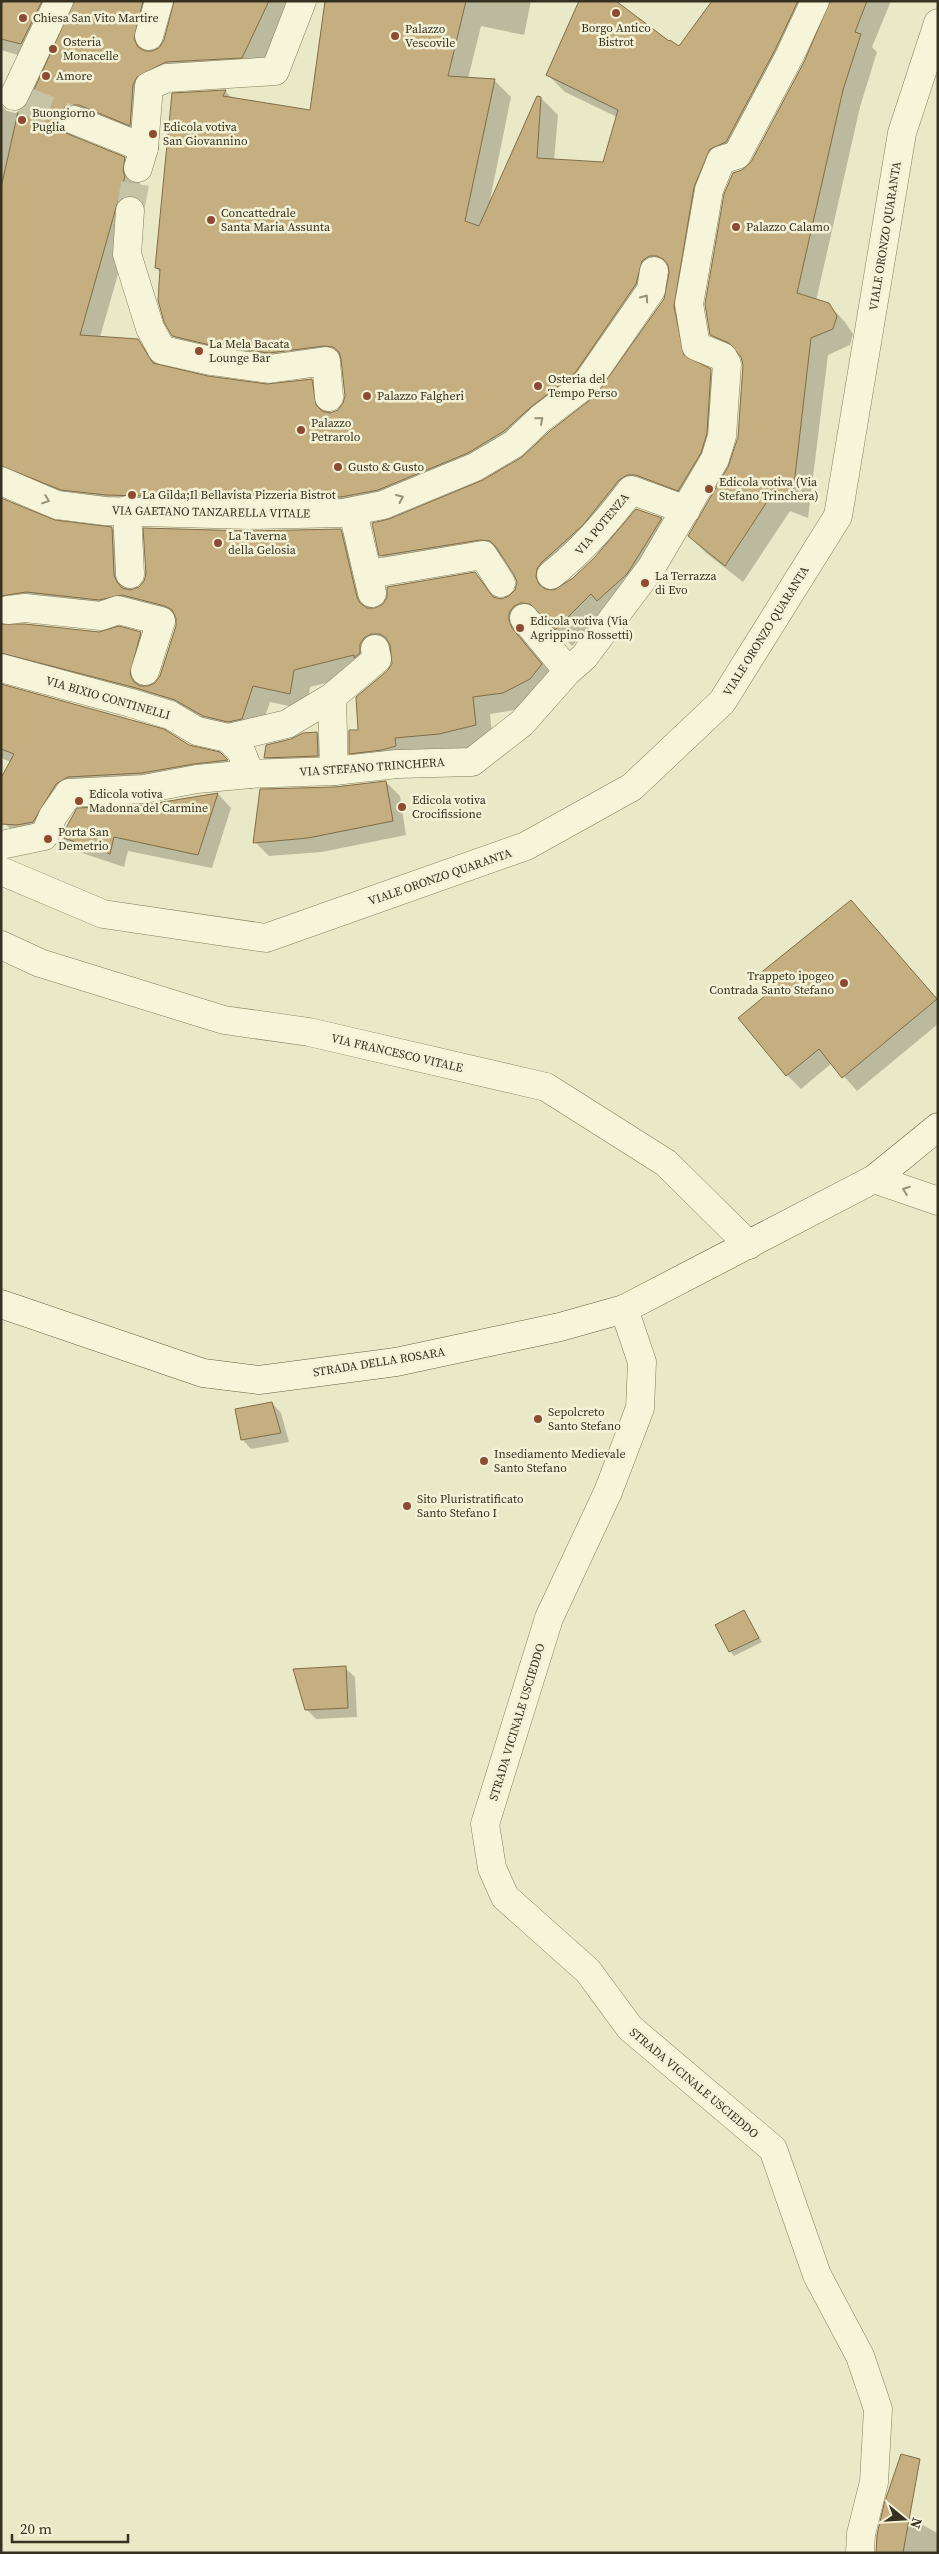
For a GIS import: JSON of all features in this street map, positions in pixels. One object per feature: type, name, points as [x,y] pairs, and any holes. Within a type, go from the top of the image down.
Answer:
[{"type":"street","points":[[13,98],[59,1]]},
{"type":"street","points":[[149,36],[159,1]]},
{"type":"street","points":[[74,120],[141,158],[149,86],[167,78],[275,71],[302,1]]},
{"type":"street","name":"VIA STEFANO TRINCHERA","points":[[1,845],[44,836],[53,816],[69,793],[144,789],[197,779],[250,774],[334,771],[397,764],[472,762],[522,723],[568,671],[584,657],[651,568],[715,459],[722,436],[727,364],[723,356],[696,346],[689,304],[701,247],[709,190],[722,160],[737,155],[790,55],[815,1]]},
{"type":"street","name":"VIALE ORONZO QUARANTA","points":[[1,871],[103,914],[266,938],[526,846],[632,787],[722,702],[838,516],[902,133],[938,23]]},
{"type":"street","points":[[130,211],[128,254],[150,328],[162,350],[210,361],[269,369],[326,361],[329,396]]},
{"type":"street","name":"VIA GAETANO TANZARELLA VITALE","points":[[1,481],[57,504],[105,511],[127,510],[250,515],[353,512],[383,505],[475,467],[514,444],[540,419],[586,384],[651,290],[654,271]]},
{"type":"street","name":"VIA POTENZA","points":[[551,575],[577,555],[601,529],[632,490],[686,510]]},
{"type":"street","points":[[127,510],[130,574]]},
{"type":"street","points":[[353,512],[370,584],[483,556],[501,583]]},
{"type":"street","points":[[8,610],[25,608],[101,616],[118,610],[161,621],[145,671]]},
{"type":"street","points":[[524,618],[568,671]]},
{"type":"street","points":[[250,774],[241,752],[228,738],[288,724],[332,697],[377,659],[375,649]]},
{"type":"street","name":"VIA BIXIO CONTINELLI","points":[[1,668],[132,703],[170,715],[198,731],[228,738]]},
{"type":"street","points":[[332,697],[334,771]]},
{"type":"street","name":"VIA FRANCESCO VITALE","points":[[1,946],[40,962],[224,1020],[309,1032],[546,1087],[666,1163],[749,1245]]},
{"type":"street","name":"STRADA DELLA ROSARA","points":[[1,1304],[204,1373],[259,1380],[396,1362],[560,1327],[624,1309],[874,1179],[938,1127]]},
{"type":"street","points":[[874,1179],[938,1202]]},
{"type":"street","name":"STRADA VICINALE USCIEDDO","points":[[624,1309],[642,1362],[640,1408],[608,1492],[549,1618],[485,1824],[492,1868],[505,1897],[588,1970],[630,2028],[773,2149],[817,2275],[860,2356],[878,2409],[874,2482],[861,2534],[860,2553]]},
{"type":"building","name":"Chiesa San Vito Martire","points":[[1,1],[42,1],[21,44],[1,39]]},
{"type":"building","points":[[74,1],[143,1],[134,39],[138,47],[145,51],[152,51],[159,48],[164,40],[174,1],[269,1],[242,58],[166,62],[137,77],[133,85],[130,126],[79,105],[71,105],[64,108],[60,114],[59,123],[62,130],[68,134],[125,157],[123,171],[125,176],[80,335],[138,339],[153,363],[208,376],[267,384],[312,379],[316,405],[322,411],[330,413],[338,410],[345,396],[341,359],[339,352],[333,347],[324,346],[269,353],[214,346],[172,336],[164,322],[158,300],[160,269],[155,268],[172,93],[226,90],[223,96],[310,110],[325,1],[466,1],[448,76],[495,79],[465,221],[479,226],[537,96],[541,97],[537,158],[603,162],[618,110],[546,75],[579,1],[616,1],[669,41],[679,46],[712,1],[798,1],[776,48],[726,142],[710,149],[694,187],[674,306],[684,355],[711,369],[707,433],[701,453],[678,491],[636,475],[627,475],[619,480],[583,525],[541,563],[537,569],[536,577],[539,584],[545,589],[554,590],[573,578],[595,557],[636,509],[662,518],[627,574],[597,601],[591,594],[555,630],[530,604],[521,603],[514,606],[509,613],[512,628],[542,664],[530,679],[503,693],[473,697],[476,725],[439,734],[395,738],[396,746],[382,750],[349,754],[349,730],[358,730],[356,697],[387,671],[392,664],[390,645],[386,638],[380,634],[371,634],[364,638],[360,644],[360,653],[354,658],[354,655],[294,670],[290,694],[253,686],[242,719],[228,722],[203,716],[175,700],[136,688],[1,653],[1,624],[25,624],[99,632],[119,626],[141,632],[130,674],[134,682],[140,686],[148,686],[155,683],[160,676],[176,626],[176,618],[172,610],[165,606],[122,595],[99,600],[26,592],[1,596],[1,498],[55,520],[112,527],[114,575],[122,588],[130,590],[139,587],[144,581],[146,574],[143,528],[250,531],[341,529],[357,597],[360,603],[367,608],[375,608],[383,604],[387,597],[387,587],[475,572],[493,597],[501,599],[509,596],[515,590],[517,582],[496,547],[490,541],[480,540],[379,556],[372,523],[389,519],[483,480],[522,457],[550,431],[595,396],[664,299],[669,273],[668,265],[657,256],[649,256],[642,261],[636,284],[575,373],[531,407],[504,431],[468,453],[378,490],[341,497],[250,499],[106,495],[61,490],[1,466],[1,188],[18,112],[28,103]]},
{"type":"building","points":[[830,1],[867,1],[855,32],[861,34],[843,90],[797,293],[829,303],[837,316],[833,329],[811,338],[792,502],[772,494],[725,566],[688,536],[728,467],[738,437],[743,365],[741,357],[729,343],[710,335],[705,304],[724,194],[733,173],[742,170],[751,162],[804,62]]},
{"type":"building","points":[[1,684],[164,729],[189,745],[220,752],[228,760],[142,773],[68,777],[56,784],[33,822],[17,825],[1,824],[1,778],[14,754],[1,749]]},
{"type":"building","points":[[317,732],[318,756],[264,758],[266,745],[291,739],[303,733]]},
{"type":"building","points":[[386,781],[393,821],[308,838],[253,843],[260,789],[335,787]]},
{"type":"building","points":[[218,793],[198,855],[114,837],[110,854],[61,837],[77,808],[145,805]]},
{"type":"building","name":"Trappeto ipogeo Contrada Santo Stefano","points":[[851,900],[937,999],[842,1078],[819,1049],[786,1076],[738,1018],[771,991],[758,975]]},
{"type":"building","points":[[272,1402],[281,1433],[241,1440],[235,1409]]},
{"type":"building","points":[[744,1610],[759,1638],[729,1652],[715,1625]]},
{"type":"building","points":[[346,1666],[348,1708],[305,1710],[293,1669]]},
{"type":"building","points":[[901,2454],[920,2459],[903,2553],[876,2553],[877,2535],[884,2504]]},
{"type":"tunnel","points":[[23,100],[74,120]]},
{"type":"tunnel","points":[[130,211],[138,168]]},
{"type":"place","name":"Borgo Antico Bistrot","points":[[616,13]]},
{"type":"place","name":"Chiesa San Vito Martire","points":[[23,18]]},
{"type":"place","name":"Palazzo Vescovile","points":[[395,36]]},
{"type":"place","name":"Osteria Monacelle","points":[[53,49]]},
{"type":"place","name":"Amore","points":[[46,76]]},
{"type":"place","name":"Buongiorno Puglia","points":[[22,120]]},
{"type":"place","name":"Edicola votiva San Giovannino","points":[[153,134]]},
{"type":"place","name":"Concattedrale Santa Maria Assunta","points":[[211,220]]},
{"type":"place","name":"Palazzo Calamo","points":[[736,227]]},
{"type":"place","name":"La Mela Bacata Lounge Bar","points":[[199,351]]},
{"type":"place","name":"Osteria del Tempo Perso","points":[[538,386]]},
{"type":"place","name":"Palazzo Falgheri","points":[[367,396]]},
{"type":"place","name":"Palazzo Petrarolo","points":[[301,430]]},
{"type":"place","name":"Gusto & Gusto","points":[[338,467]]},
{"type":"place","name":"Edicola votiva (Via Stefano Trinchera)","points":[[709,489]]},
{"type":"place","name":"La Gilda;Il Bellavista Pizzeria Bistrot","points":[[132,495]]},
{"type":"place","name":"La Taverna della Gelosia","points":[[218,543]]},
{"type":"place","name":"La Terrazza di Evo","points":[[645,583]]},
{"type":"place","name":"Edicola votiva (Via Agrippino Rossetti)","points":[[520,628]]},
{"type":"place","name":"Edicola votiva Madonna del Carmine","points":[[79,801]]},
{"type":"place","name":"Edicola votiva Crocifissione","points":[[402,807]]},
{"type":"place","name":"Porta San Demetrio","points":[[48,839]]},
{"type":"place","name":"Trappeto ipogeo Contrada Santo Stefano","points":[[844,983]]},
{"type":"place","name":"Sepolcreto Santo Stefano","points":[[538,1419]]},
{"type":"place","name":"Insediamento Medievale Santo Stefano","points":[[484,1461]]},
{"type":"place","name":"Sito Pluristratificato Santo Stefano I","points":[[407,1506]]}]
